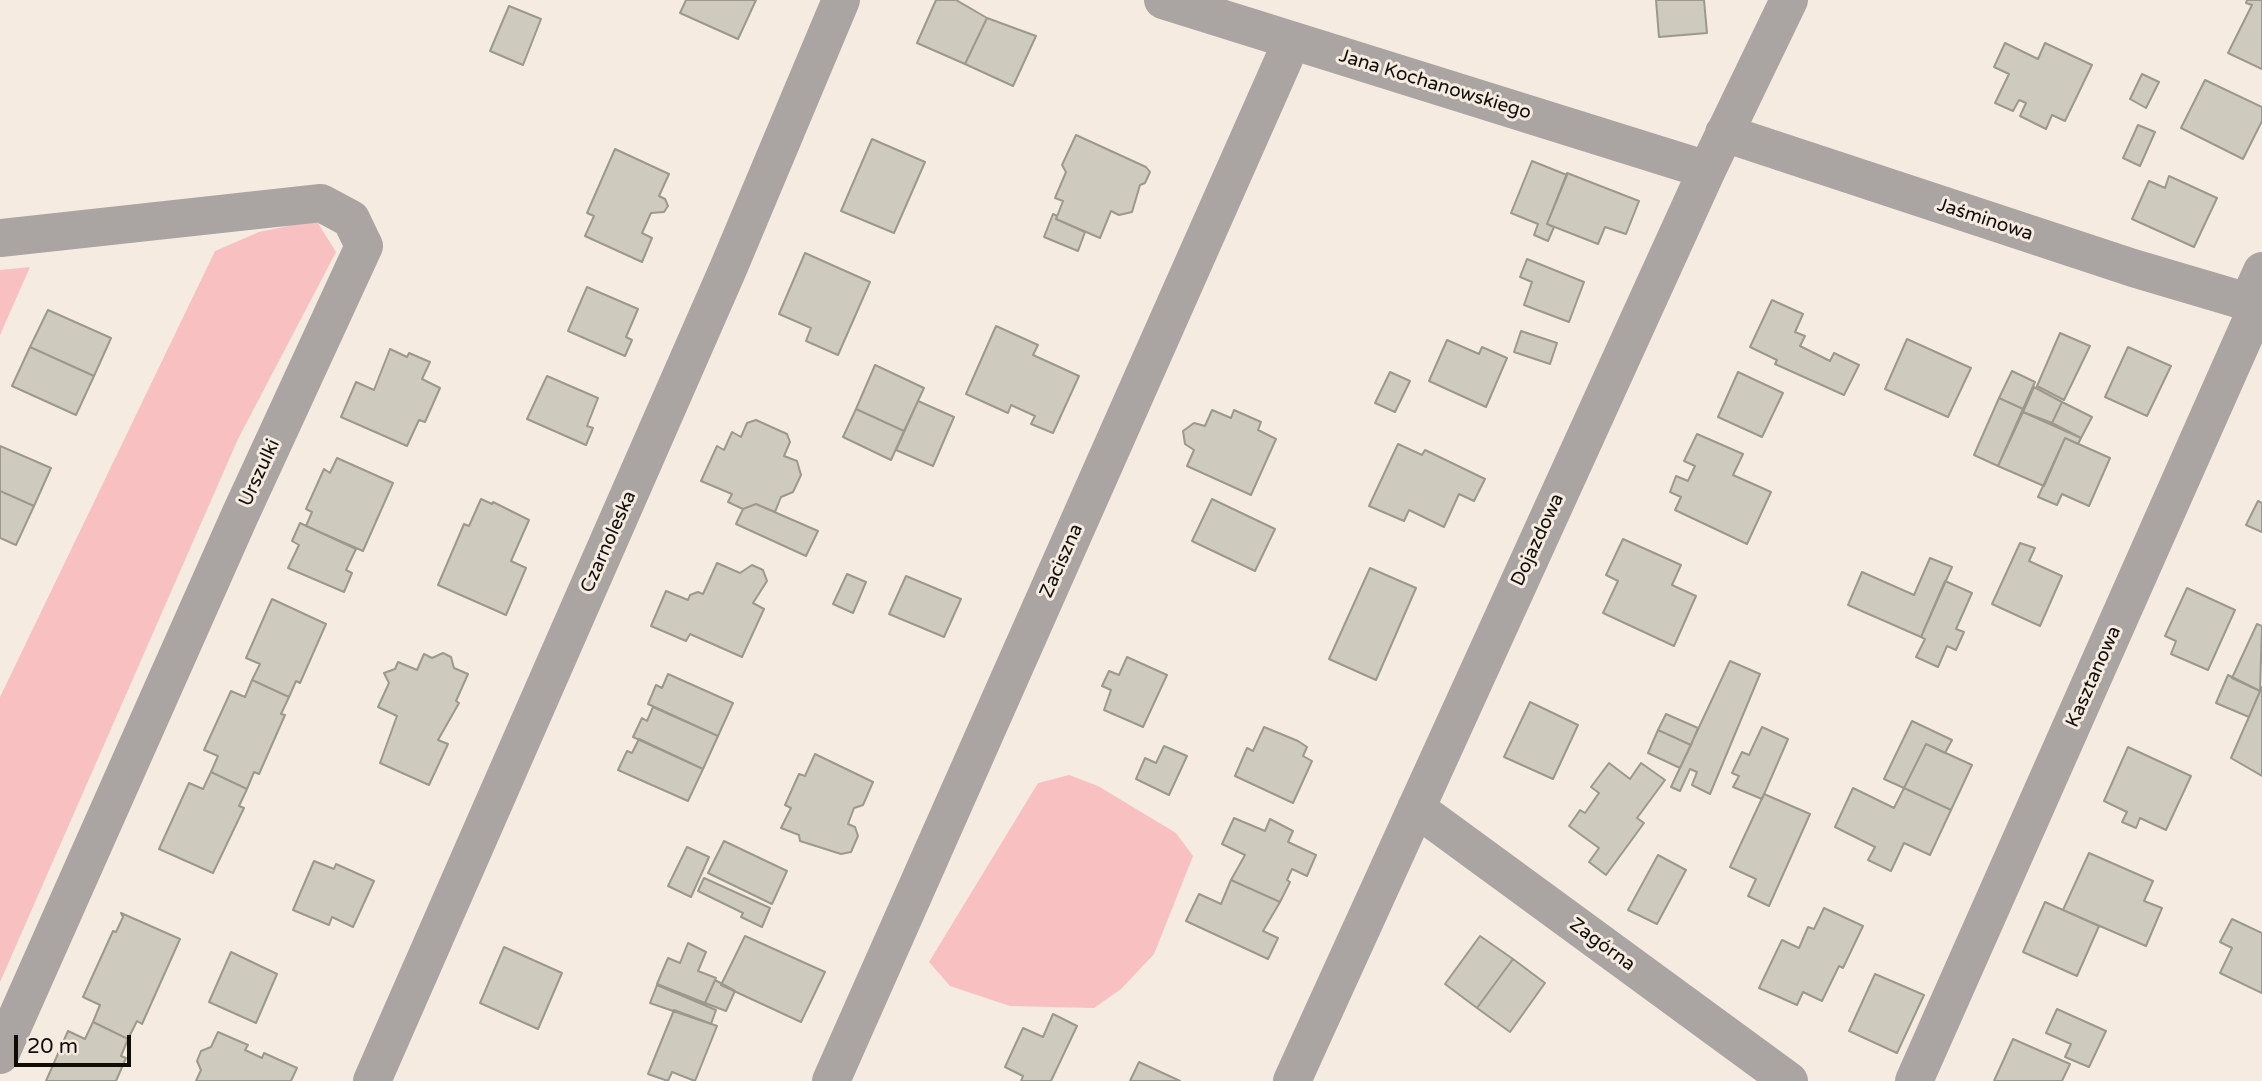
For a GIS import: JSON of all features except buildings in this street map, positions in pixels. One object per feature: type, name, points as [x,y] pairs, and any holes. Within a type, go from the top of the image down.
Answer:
[{"type":"street","name":"Czarnoleska","points":[[372,1081],[728,269],[841,0]]},
{"type":"street","name":"Jana Kochanowskiego","points":[[1163,0],[1272,24],[1707,170]]},
{"type":"street","name":"Dojazdowa","points":[[1292,1081],[1707,170],[1788,0]]},
{"type":"street","name":"Zaciszna","points":[[831,1081],[1272,24]]},
{"type":"street","name":"Jaśminowa","points":[[1724,133],[2133,268],[2256,304]]},
{"type":"street","name":"Urszulki","points":[[0,238],[321,203],[351,219],[365,246],[234,528],[0,1055]]},
{"type":"street","name":"Kasztanowa","points":[[1914,1081],[2256,304]]},
{"type":"street","name":"Zagórna","points":[[1416,808],[1789,1081]]},
{"type":"shaded area","points":[[316,220],[336,252],[238,439],[0,982],[0,697],[215,251],[259,232]]},
{"type":"shaded area","points":[[30,267],[0,335],[0,270]]},
{"type":"shaded area","points":[[1069,775],[1098,786],[1176,833],[1193,856],[1154,954],[1121,989],[1094,1008],[1010,1006],[950,986],[929,962],[1038,783]]}]
